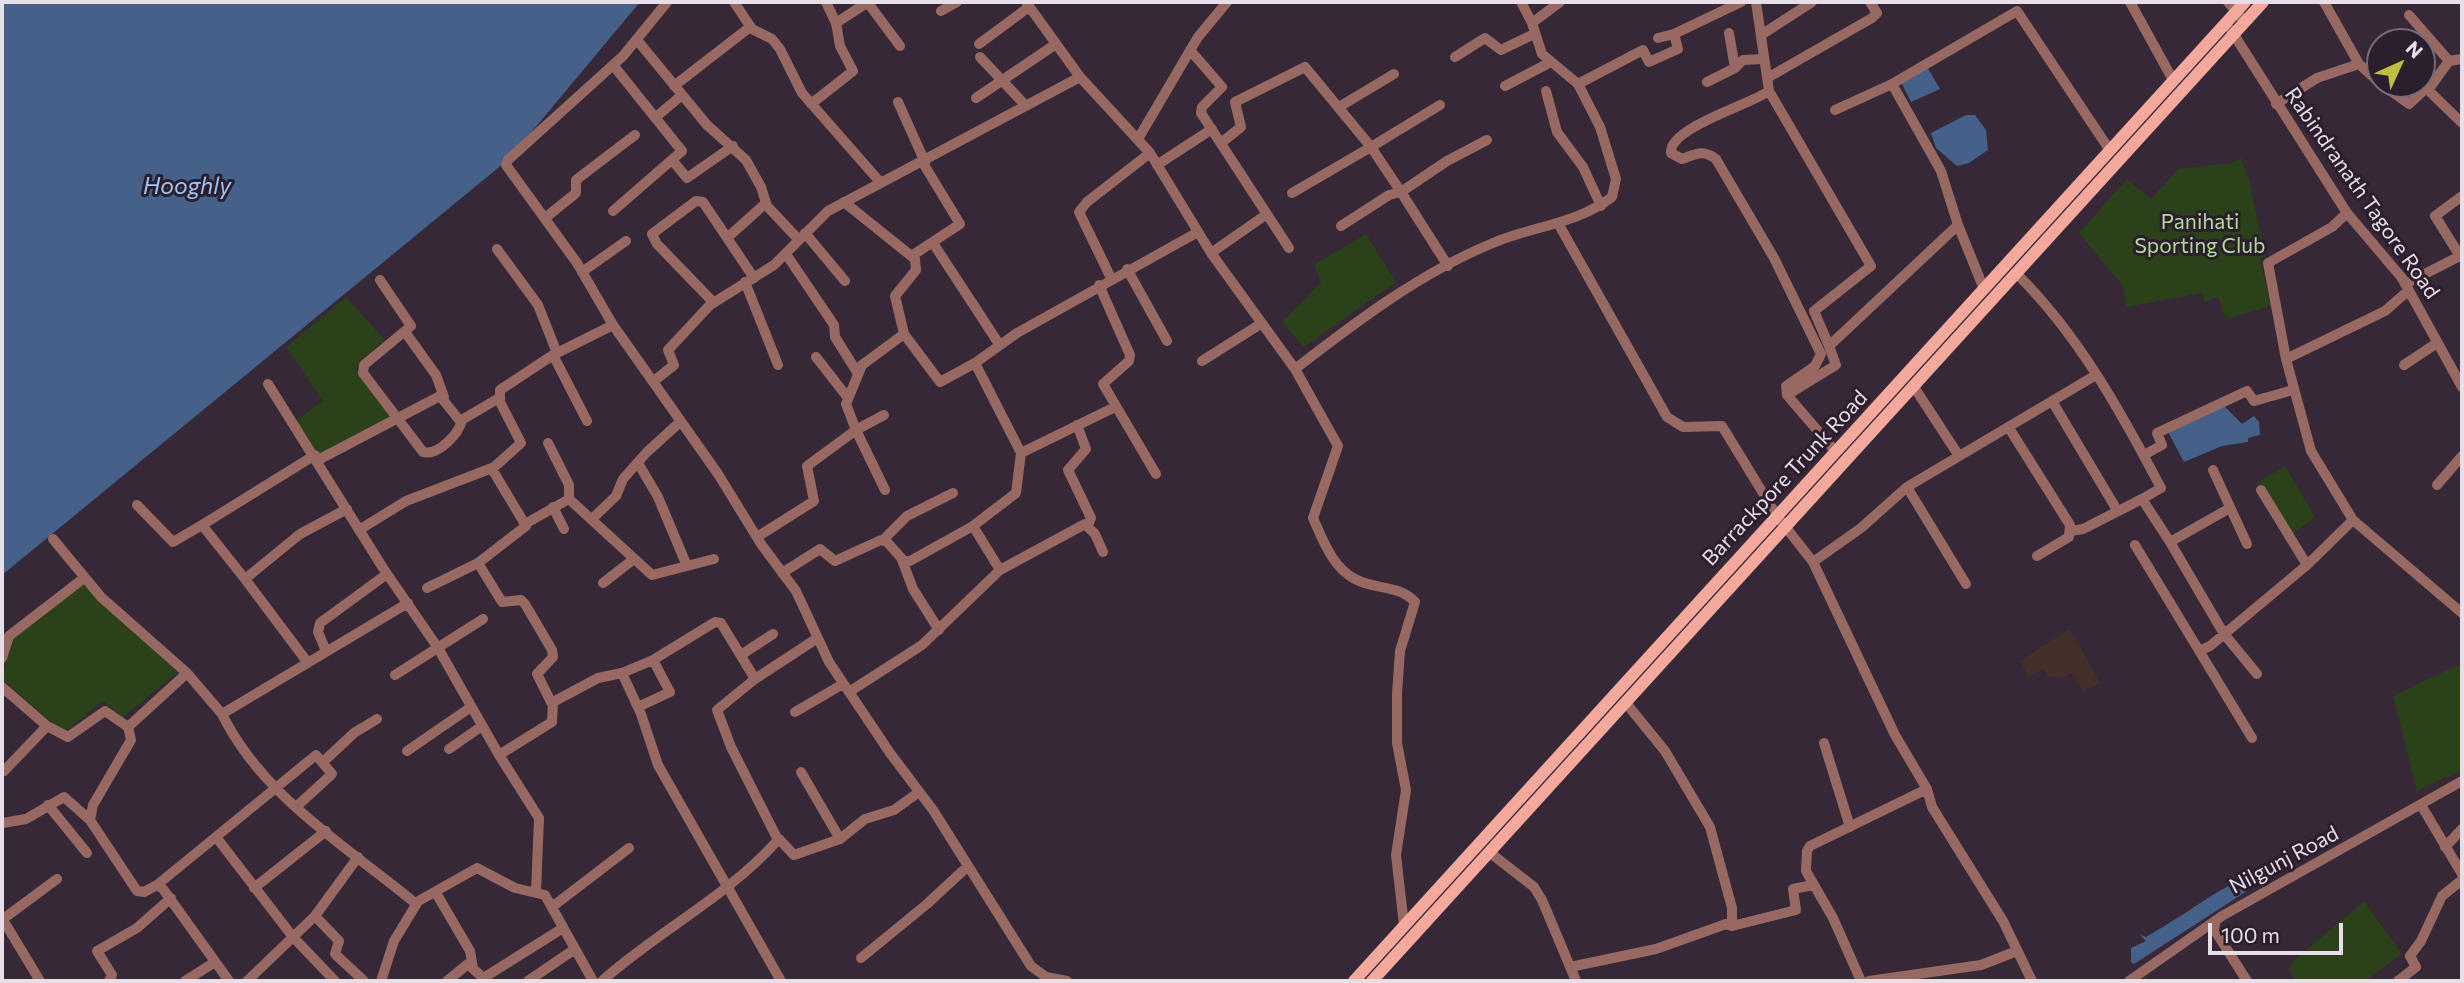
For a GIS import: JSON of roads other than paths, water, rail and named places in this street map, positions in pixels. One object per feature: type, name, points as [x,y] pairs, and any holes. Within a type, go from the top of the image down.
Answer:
[{"type":"main road","name":"Barrackpore Trunk Road","points":[[1353,981],[1782,521],[1914,387],[2263,2]]},
{"type":"main road","name":"Barrackpore Trunk Road","points":[[1377,979],[1626,703],[1782,521],[1836,452],[2226,22],[2236,5]]},
{"type":"street","points":[[667,2],[613,65],[507,162],[582,272],[613,325],[796,591],[816,639],[846,688],[919,792],[1031,967],[1046,977],[1067,981]]},
{"type":"street","points":[[734,2],[750,27],[772,39],[811,104],[880,182]]},
{"type":"street","points":[[811,104],[853,71],[838,43],[836,23],[826,2]]},
{"type":"street","points":[[836,23],[868,2],[900,46]]},
{"type":"street","points":[[941,11],[957,2]]},
{"type":"street","points":[[1138,139],[1190,50],[1227,2]]},
{"type":"street","points":[[1295,369],[1385,300],[1494,243],[1592,212],[1612,197],[1616,179],[1600,127],[1578,84],[1549,63],[1536,45],[1533,29],[1521,2]]},
{"type":"street","points":[[1455,57],[1485,38],[1501,50],[1533,29],[1560,2]]},
{"type":"street","points":[[1658,38],[1674,34],[1741,2]]},
{"type":"street","points":[[1756,2],[1769,92],[1871,266],[1814,311],[1836,365],[1787,395]]},
{"type":"street","points":[[1761,35],[1812,2]]},
{"type":"street","points":[[1769,78],[1872,18],[1877,13],[1870,2]]},
{"type":"street","points":[[2130,2],[2173,80]]},
{"type":"street","points":[[2324,2],[2359,64],[2366,71]]},
{"type":"street","points":[[979,44],[1027,4],[1080,77],[1150,153],[1211,253],[1295,369],[1338,446],[1313,517],[1329,555],[1355,579],[1405,592],[1415,602],[1400,651],[1397,694],[1397,743],[1406,790],[1396,855],[1404,925]]},
{"type":"street","points":[[2236,5],[2245,22]]},
{"type":"street","points":[[1835,110],[1892,84],[2015,6],[2109,149]]},
{"type":"street","points":[[2409,15],[2449,61],[2453,63],[2462,59]]},
{"type":"street","name":"Rabindranath Tagore Road","points":[[2226,22],[2347,213],[2407,287],[2462,387]]},
{"type":"street","points":[[674,86],[750,27]]},
{"type":"street","points":[[1729,33],[1735,68]]},
{"type":"street","points":[[1578,84],[1643,50],[1649,62],[1678,50],[1674,34]]},
{"type":"street","points":[[636,40],[707,125],[733,146],[755,174],[766,203],[845,281]]},
{"type":"street","points":[[976,98],[1056,44]]},
{"type":"street","points":[[1190,50],[1222,87],[1200,108],[1289,248]]},
{"type":"street","points":[[980,57],[1026,106]]},
{"type":"street","points":[[1707,82],[1735,68],[1743,60],[1764,59]]},
{"type":"street","points":[[2436,79],[2449,61]]},
{"type":"street","points":[[1504,86],[1549,63]]},
{"type":"street","points":[[2276,104],[2317,79],[2359,64]]},
{"type":"street","points":[[613,65],[681,149],[681,154],[613,211]]},
{"type":"street","points":[[1221,143],[1241,127],[1234,105],[1237,100],[1305,67],[1371,147],[1448,266]]},
{"type":"street","points":[[1339,107],[1394,74]]},
{"type":"street","points":[[654,381],[674,365],[668,351],[713,303],[786,254],[822,215],[1080,77]]},
{"type":"street","points":[[1892,84],[1941,171],[1958,225],[1984,289]]},
{"type":"street","points":[[1546,91],[1557,132],[1583,167],[1601,206]]},
{"type":"street","points":[[1769,92],[1692,127],[1670,148],[1677,159],[1700,152],[1716,159],[1774,258],[1815,341],[1820,361],[1786,386],[1787,395],[1836,452]]},
{"type":"street","points":[[656,117],[682,95]]},
{"type":"street","points":[[2398,98],[2406,104],[2415,98]]},
{"type":"street","points":[[2436,98],[2462,123]]},
{"type":"street","points":[[898,102],[924,162],[960,223],[913,255]]},
{"type":"street","points":[[1292,193],[1440,105]]},
{"type":"street","points":[[1157,165],[1212,129]]},
{"type":"street","points":[[545,218],[576,193],[576,180],[635,135]]},
{"type":"street","points":[[1341,226],[1389,195],[1401,192],[1447,161],[1487,140]]},
{"type":"street","points":[[672,160],[687,178],[733,146]]},
{"type":"street","points":[[1111,278],[1079,212],[1087,202],[1150,153]]},
{"type":"street","points":[[2286,359],[2385,311],[2407,287],[2461,256],[2435,216],[2462,196]]},
{"type":"street","points":[[713,303],[657,244],[652,234],[699,200],[704,203],[727,238],[749,280],[778,365]]},
{"type":"street","points":[[844,202],[913,255],[916,270],[894,299],[904,334],[940,382],[1111,278],[1198,232]]},
{"type":"street","points":[[727,238],[766,203]]},
{"type":"street","points":[[2347,213],[2332,227],[2268,263],[2293,390],[2311,451],[2353,520],[2462,613]]},
{"type":"street","points":[[1211,253],[1267,214]]},
{"type":"street","points":[[1558,223],[1667,417],[1683,427],[1722,426],[1782,521],[1813,562],[1895,735],[1927,789],[1932,807],[2003,921],[2032,981]]},
{"type":"street","points":[[1829,346],[1958,225]]},
{"type":"street","points":[[582,272],[626,241]]},
{"type":"street","points":[[933,243],[999,344]]},
{"type":"street","points":[[497,249],[538,305],[555,354],[587,421]]},
{"type":"street","points":[[786,254],[834,325],[835,337],[857,372]]},
{"type":"street","points":[[1127,270],[1167,341]]},
{"type":"street","points":[[2018,275],[2048,305],[2076,341],[2161,488],[2083,529],[2071,531]]},
{"type":"street","points":[[380,280],[411,324],[363,369],[419,448],[429,454],[457,432],[462,420],[499,398],[504,385],[555,354],[613,325]]},
{"type":"street","points":[[1099,285],[1130,355],[1129,361],[1103,384],[1157,474]]},
{"type":"street","points":[[1202,361],[1262,323]]},
{"type":"street","points":[[405,332],[436,375],[456,418],[462,420]]},
{"type":"street","points":[[885,489],[847,412],[848,398],[857,372],[864,363],[904,334]]},
{"type":"street","points":[[2404,365],[2437,343]]},
{"type":"street","points":[[816,357],[848,398]]},
{"type":"street","points":[[902,560],[911,561],[973,526],[1015,494],[1021,453],[975,363]]},
{"type":"street","points":[[1813,562],[1861,528],[1907,488],[2096,375]]},
{"type":"street","points":[[268,384],[387,574],[438,648],[499,755],[539,818],[537,892]]},
{"type":"street","points":[[1914,387],[1959,456]]},
{"type":"street","points":[[2144,455],[2162,444],[2157,433],[2247,391],[2254,401],[2293,390]]},
{"type":"street","points":[[137,505],[173,542],[316,458],[444,397]]},
{"type":"street","points":[[359,530],[407,500],[492,468],[521,443],[499,398]]},
{"type":"street","points":[[2052,401],[2117,510]]},
{"type":"street","points":[[1021,453],[1115,407]]},
{"type":"street","points":[[757,537],[813,502],[808,463],[856,430],[884,415]]},
{"type":"street","points":[[592,519],[616,496],[622,481],[638,463],[680,422]]},
{"type":"street","points":[[795,712],[846,688],[918,648],[1000,570],[1088,525],[1091,518],[1068,474],[1070,466],[1086,449],[1077,425]]},
{"type":"street","points":[[2009,428],[2070,524],[2069,537],[2037,556]]},
{"type":"street","points":[[548,443],[569,485],[569,499],[654,576],[714,559]]},
{"type":"street","points":[[2437,485],[2462,456]]},
{"type":"street","points":[[638,463],[658,497],[687,566]]},
{"type":"street","points":[[492,468],[525,524]]},
{"type":"street","points":[[2213,470],[2247,544]]},
{"type":"street","points":[[1907,488],[1966,584]]},
{"type":"street","points":[[2261,490],[2307,565]]},
{"type":"street","points":[[782,573],[820,549],[835,561],[883,540],[907,516],[953,493]]},
{"type":"street","points":[[427,588],[478,563],[521,532],[525,524],[569,499]]},
{"type":"street","points":[[2142,499],[2224,634],[2258,674]]},
{"type":"street","points":[[553,507],[564,529]]},
{"type":"street","points":[[2170,542],[2230,508]]},
{"type":"street","points":[[245,579],[300,534],[347,509]]},
{"type":"street","points":[[2199,651],[2224,634],[2307,565],[2353,520]]},
{"type":"street","points":[[202,525],[308,663]]},
{"type":"street","points":[[1088,525],[1103,552]]},
{"type":"street","points":[[973,526],[1000,570]]},
{"type":"street","points":[[53,540],[84,578],[121,616],[187,673],[222,714],[239,746],[274,786],[296,807],[417,903]]},
{"type":"street","points":[[883,540],[902,560],[913,589],[939,629]]},
{"type":"street","points":[[2135,545],[2252,738]]},
{"type":"street","points":[[603,583],[634,559]]},
{"type":"street","points":[[478,563],[502,602],[521,600],[525,604],[552,650],[553,657],[537,674],[552,704],[552,722],[499,755]]},
{"type":"street","points":[[326,651],[318,632],[320,623],[387,574]]},
{"type":"street","points":[[2,658],[9,636],[84,578]]},
{"type":"street","points":[[222,714],[408,603]]},
{"type":"street","points":[[395,675],[483,619]]},
{"type":"street","points":[[552,704],[598,678],[622,673],[653,660],[718,622],[755,679]]},
{"type":"street","points":[[741,655],[773,634]]},
{"type":"street","points":[[816,639],[755,679],[722,704],[717,713],[779,839],[794,855],[840,839],[865,819],[894,810],[919,792]]},
{"type":"street","points":[[638,707],[670,692],[653,660]]},
{"type":"street","points":[[128,727],[187,673]]},
{"type":"street","points":[[622,673],[638,707],[658,765],[781,981]]},
{"type":"street","points":[[2,687],[62,737],[68,737],[105,710],[128,727],[132,738],[93,805],[90,820]]},
{"type":"street","points":[[1626,703],[1665,751],[1710,827],[1732,908],[1732,926]]},
{"type":"street","points":[[407,751],[471,707]]},
{"type":"street","points":[[323,762],[354,733],[377,719]]},
{"type":"street","points":[[4,771],[47,726]]},
{"type":"street","points":[[449,749],[482,726]]},
{"type":"street","points":[[1825,743],[1850,827]]},
{"type":"street","points":[[3,823],[26,819],[64,796],[90,820],[137,891],[144,892],[157,885],[216,837],[312,755],[323,762],[331,774],[296,807]]},
{"type":"street","points":[[801,772],[840,839]]},
{"type":"street","name":"Nilgunj Road","points":[[2129,981],[2216,920],[2462,781]]},
{"type":"street","points":[[1861,981],[1833,918],[1806,871],[1807,851],[1810,846],[1927,789]]},
{"type":"street","points":[[48,805],[87,853]]},
{"type":"street","points":[[2421,805],[2461,869]]},
{"type":"street","points":[[2445,846],[2462,829]]},
{"type":"street","points":[[254,888],[326,831]]},
{"type":"street","points":[[216,837],[293,937],[335,981]]},
{"type":"street","points":[[602,981],[639,948],[687,918],[727,886],[779,839]]},
{"type":"street","points":[[552,907],[629,848]]},
{"type":"street","points":[[1489,852],[1534,887],[1576,981]]},
{"type":"street","points":[[247,981],[315,916],[358,857]]},
{"type":"street","points":[[861,958],[968,866]]},
{"type":"street","points":[[381,981],[394,941],[417,903],[477,868],[515,888],[537,892],[547,897],[593,981]]},
{"type":"street","points":[[40,981],[2,919],[57,879]]},
{"type":"street","points":[[2398,981],[2416,967],[2410,956],[2421,942],[2442,896],[2462,880]]},
{"type":"street","points":[[157,885],[171,898],[226,980]]},
{"type":"street","points":[[1570,967],[1656,949],[1726,924],[1732,926],[1796,910],[1793,889],[1813,885]]},
{"type":"street","points":[[436,893],[470,951],[473,968]]},
{"type":"street","points":[[109,981],[112,975],[97,951],[137,928],[171,898]]},
{"type":"street","points":[[315,916],[339,942],[335,954],[364,981]]},
{"type":"street","points":[[2216,920],[2214,929],[2247,981]]},
{"type":"street","points":[[447,981],[468,964],[485,977],[563,928]]},
{"type":"street","points":[[528,981],[575,949]]},
{"type":"street","points":[[1869,981],[1980,965],[2017,951]]},
{"type":"street","points":[[185,981],[215,962]]},
{"type":"street","points":[[1369,964],[1377,979]]},
{"type":"water","name":"Hooghly","points":[[2,2],[640,2],[509,159],[2,575]]},
{"type":"water","points":[[1926,65],[1940,89],[1911,102],[1900,80]]},
{"type":"water","points":[[1966,115],[1975,115],[1986,130],[1988,150],[1969,163],[1957,166],[1936,148],[1931,133]]},
{"type":"water","points":[[2221,403],[2242,424],[2254,416],[2259,422],[2260,435],[2248,438],[2248,442],[2222,446],[2184,462],[2167,430]]},
{"type":"water","points":[[2258,871],[2264,874],[2278,871],[2134,964],[2131,962],[2131,948],[2146,941],[2140,935],[2146,937],[2214,894]]},
{"type":"park label","name":"Panihati Sporting Club","points":[[2200,234]]}]
